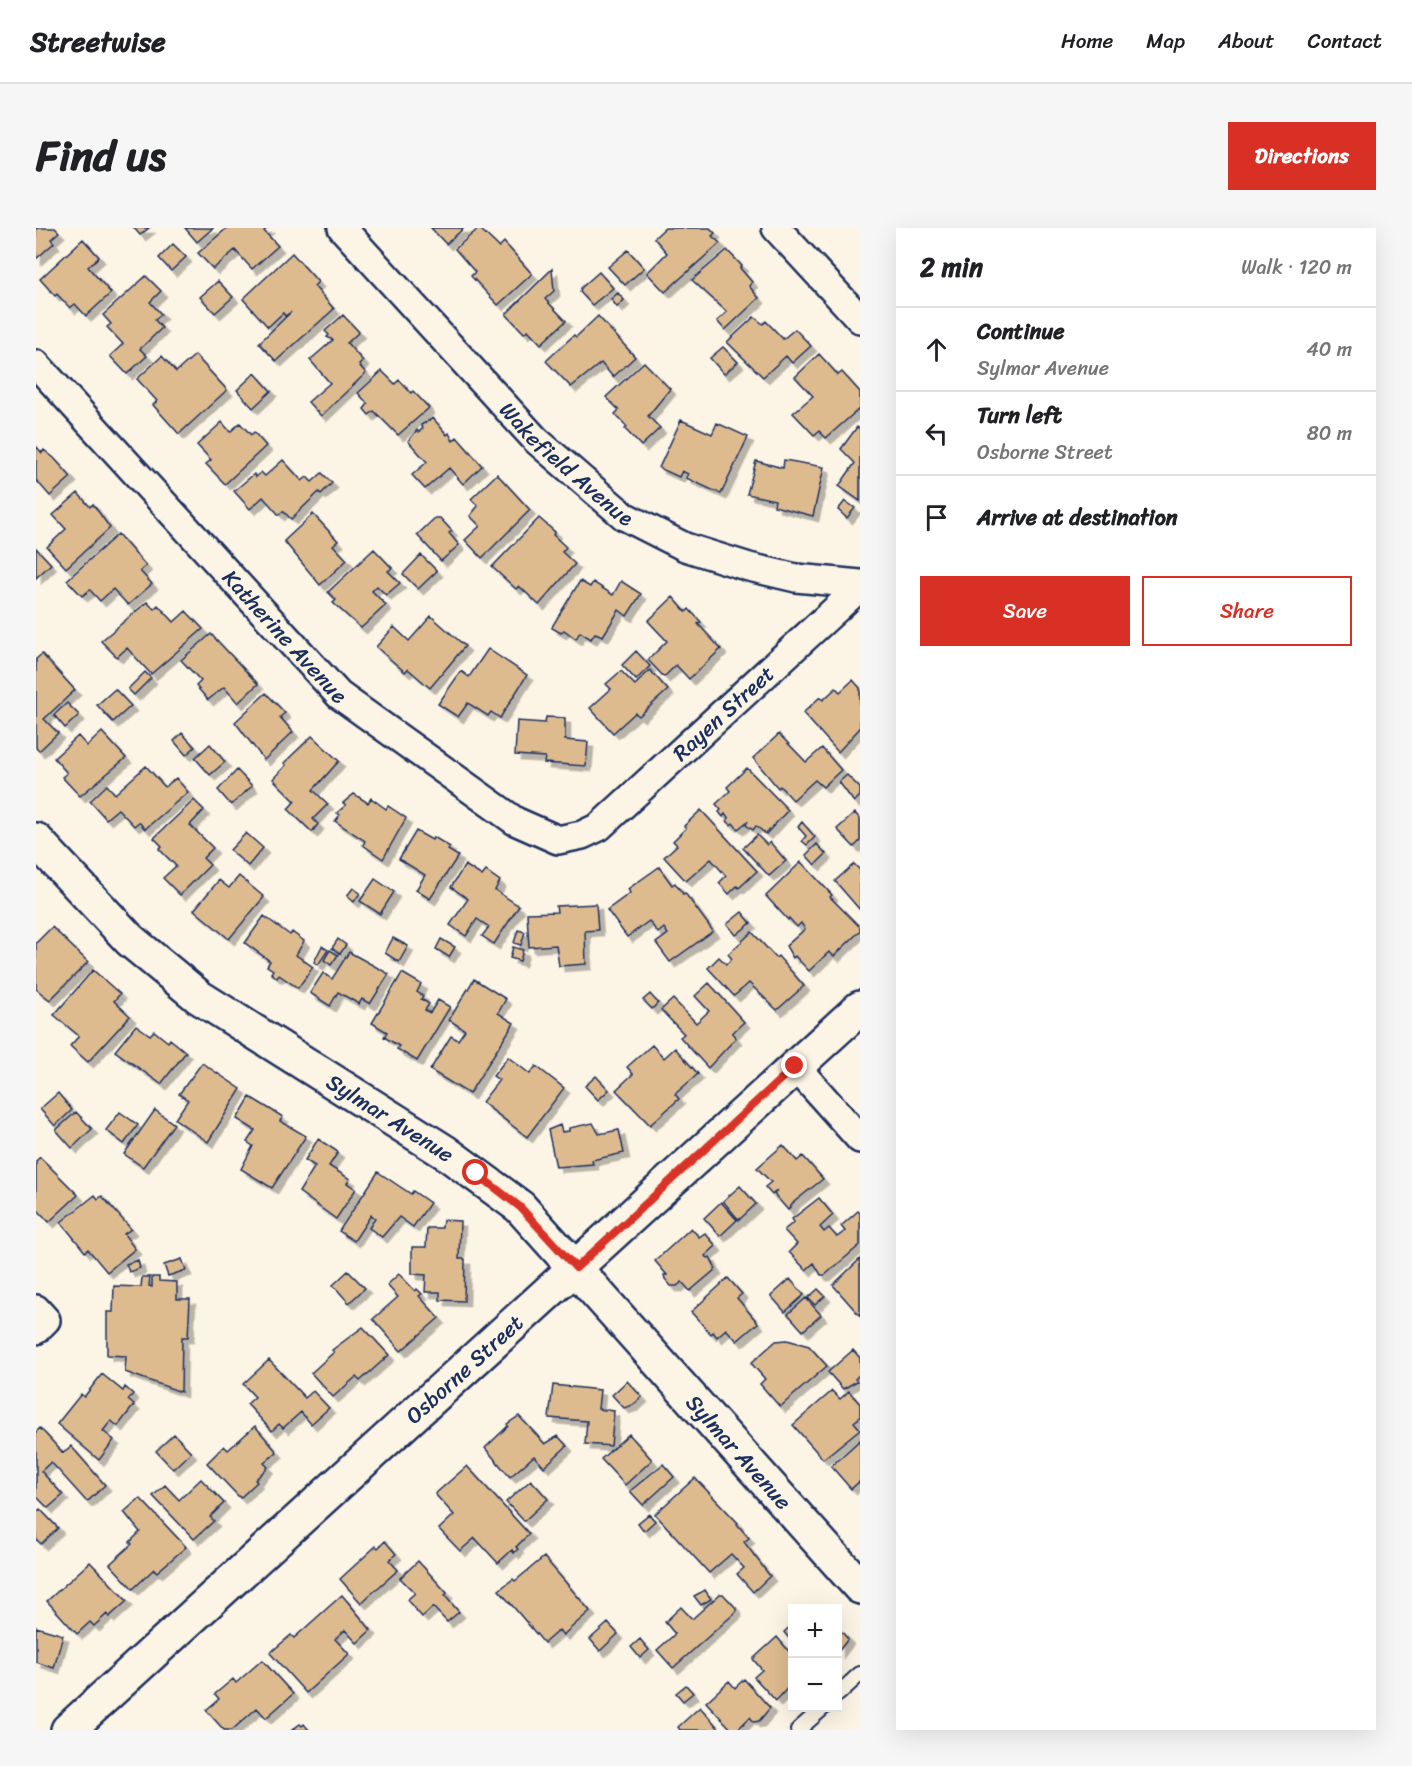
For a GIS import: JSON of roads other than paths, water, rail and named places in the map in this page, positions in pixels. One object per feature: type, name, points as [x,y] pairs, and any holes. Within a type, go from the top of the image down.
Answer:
[{"type":"street","name":"Wakefield Avenue","points":[[342,228],[536,440],[624,516],[686,547],[749,567],[796,578],[860,585]]},
{"type":"street","points":[[776,228],[860,319]]},
{"type":"street","name":"Katherine Avenue","points":[[36,364],[339,695],[515,821],[558,840],[582,836]]},
{"type":"street","name":"Rayen Street","points":[[582,836],[599,827],[860,585]]},
{"type":"street","name":"Sylmar Avenue","points":[[36,840],[130,940],[199,998],[476,1173],[520,1207],[860,1587]]},
{"type":"street","name":"Osborne Street","points":[[68,1730],[860,1008]]},
{"type":"street","points":[[795,1066],[860,1139]]},
{"type":"lane","points":[[842,1690],[860,1674]]},
{"type":"lane","points":[[798,1730],[818,1712]]}]
